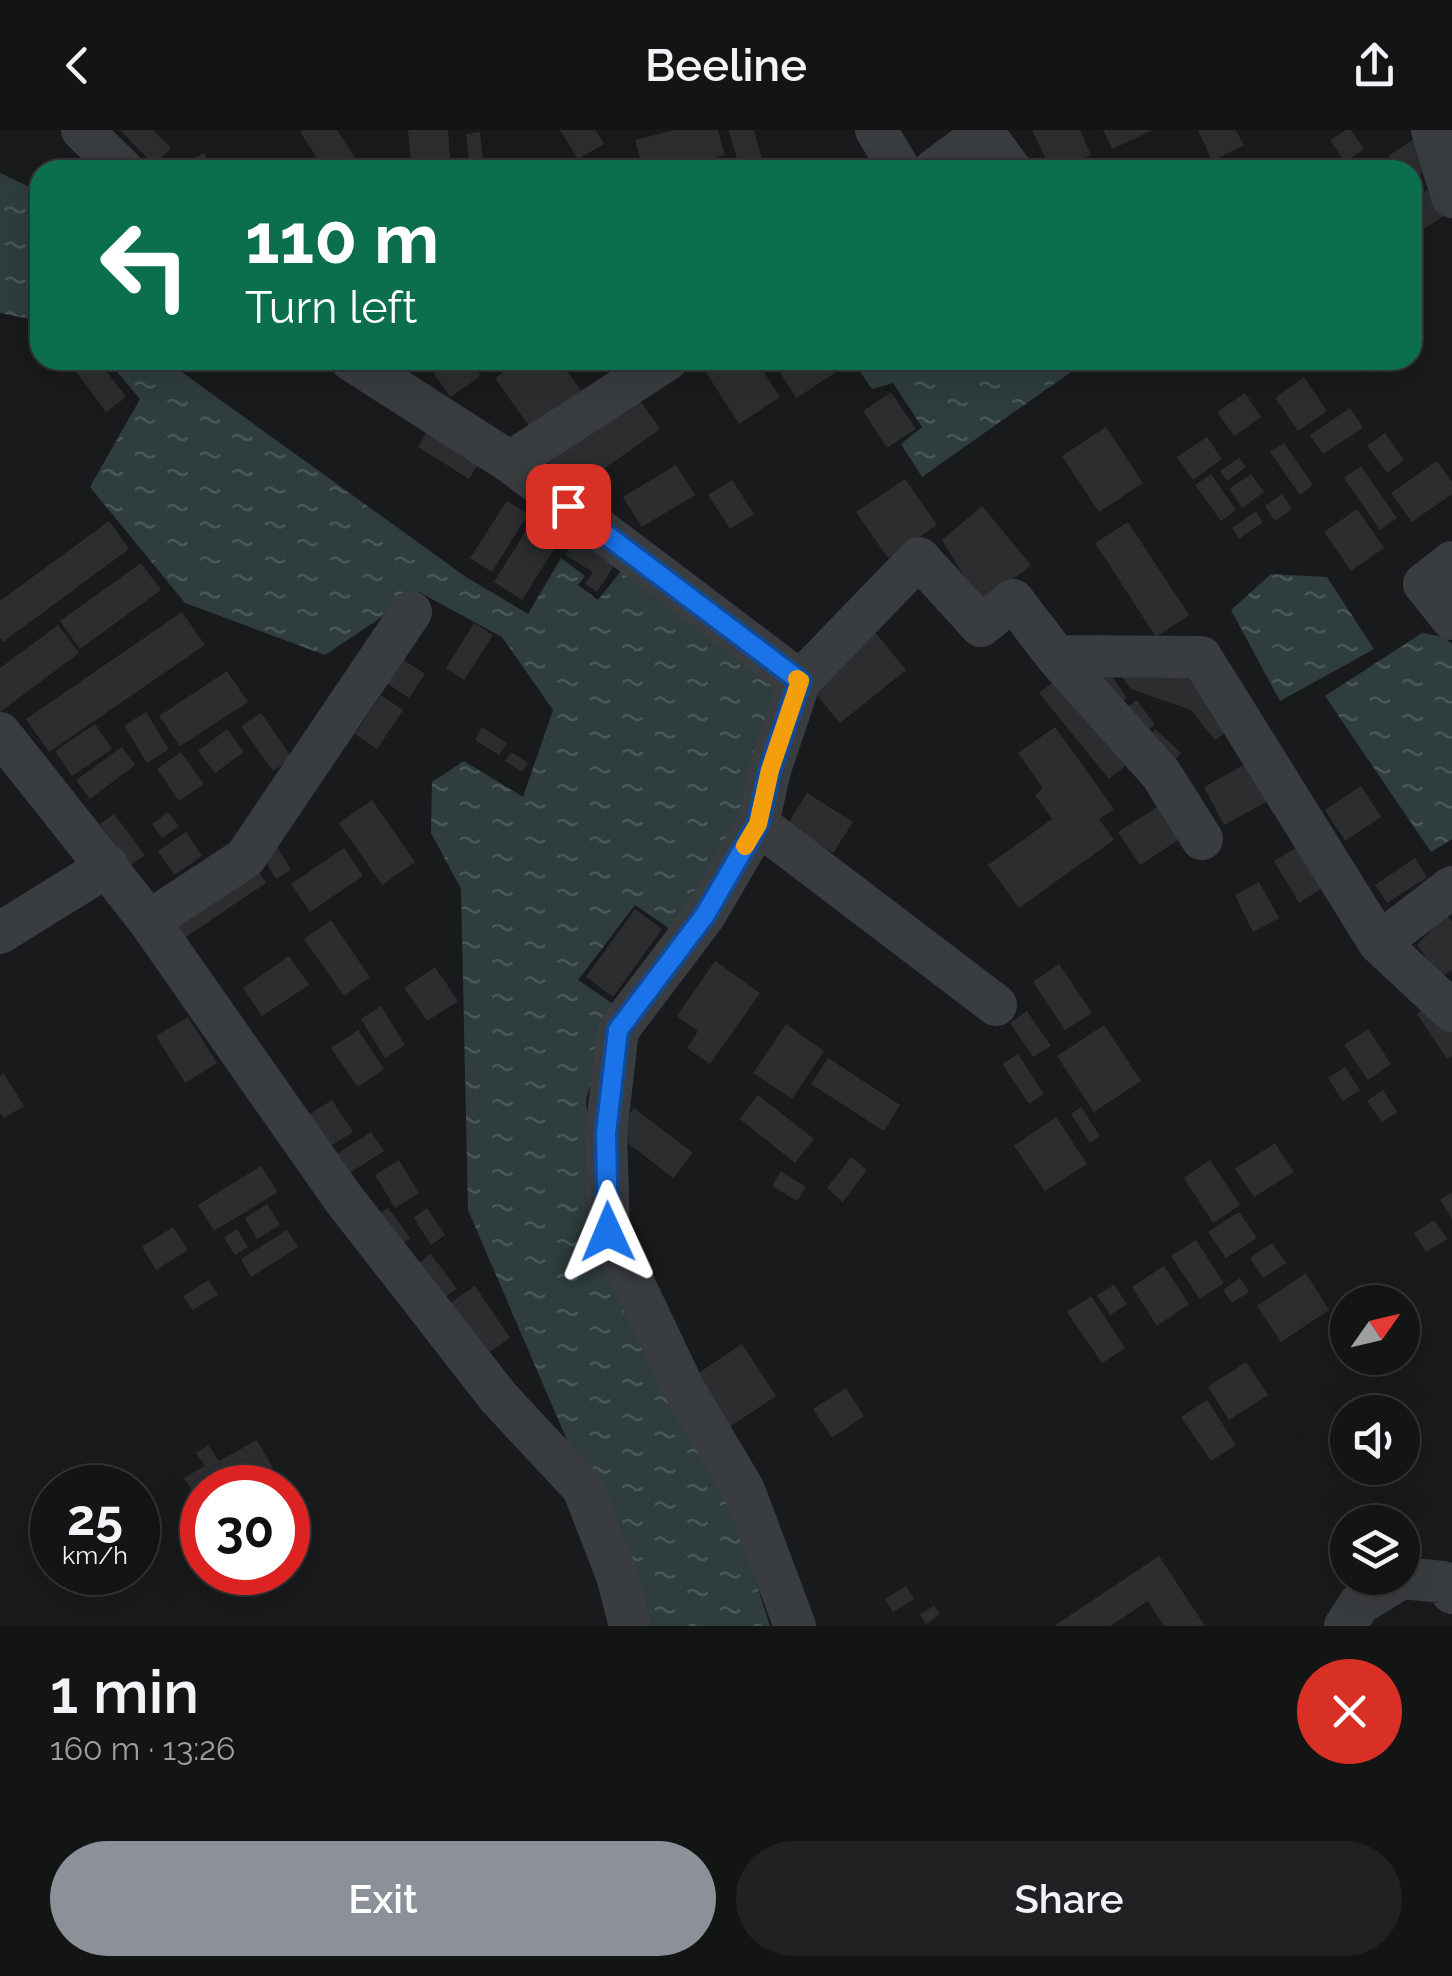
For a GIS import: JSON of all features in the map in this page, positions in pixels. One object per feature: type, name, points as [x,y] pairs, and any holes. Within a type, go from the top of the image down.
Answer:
[{"type":"street","points":[[82,130],[113,160]]},
{"type":"street","points":[[876,130],[894,160]]},
{"type":"street","points":[[1432,130],[1452,196]]},
{"type":"street","points":[[948,160],[984,133],[1004,160]]},
{"type":"street","points":[[367,370],[510,462],[800,681]]},
{"type":"street","points":[[510,462],[652,370]]},
{"type":"street","points":[[795,1626],[744,1490],[684,1389],[608,1232],[606,1133],[618,1030],[705,915],[758,824],[770,770],[800,681],[919,558],[980,626],[1013,600],[1056,656],[1162,774],[1202,839]]},
{"type":"street","points":[[1452,562],[1424,584],[1452,620]]},
{"type":"street","points":[[149,921],[244,858],[411,612]]},
{"type":"street","points":[[1056,656],[1201,657],[1378,943],[1452,1011]]},
{"type":"street","points":[[0,733],[149,921],[343,1198],[499,1398],[583,1488],[617,1576],[630,1626]]},
{"type":"street","points":[[758,824],[996,1005]]},
{"type":"street","points":[[0,933],[108,866]]},
{"type":"street","points":[[1378,943],[1452,888]]},
{"type":"street","points":[[1345,1626],[1358,1604],[1402,1578],[1443,1582],[1452,1593]]},
{"type":"water","points":[[0,173],[30,187],[30,319],[0,313]]},
{"type":"water","points":[[115,370],[179,370],[466,577],[528,614],[561,558],[585,576],[578,585],[598,600],[625,566],[783,692],[741,814],[679,935],[635,905],[578,980],[616,1006],[586,1099],[598,1258],[726,1487],[770,1626],[647,1626],[468,1210],[461,889],[431,833],[432,782],[464,761],[523,797],[553,710],[502,637],[419,592],[325,655],[185,603],[90,487],[140,399]]},
{"type":"water","points":[[859,370],[1074,370],[922,477],[901,444],[922,427],[893,383],[872,389]]},
{"type":"water","points":[[1271,574],[1327,577],[1374,649],[1280,701],[1231,610]]},
{"type":"water","points":[[1422,633],[1444,637],[1452,644],[1452,839],[1431,852],[1325,696]]},
{"type":"building","points":[[120,130],[153,130],[171,148],[159,160],[149,160]]},
{"type":"building","points":[[337,130],[356,160],[318,160],[300,132]]},
{"type":"building","points":[[408,130],[448,130],[450,160],[411,160]]},
{"type":"building","points":[[560,130],[596,130],[604,144],[578,159]]},
{"type":"building","points":[[674,130],[718,130],[725,155],[706,160],[640,160],[635,140]]},
{"type":"building","points":[[729,130],[754,130],[762,160],[737,160]]},
{"type":"building","points":[[1032,130],[1080,130],[1091,155],[1080,160],[1046,160]]},
{"type":"building","points":[[1103,130],[1153,130],[1112,149]]},
{"type":"building","points":[[1198,130],[1236,130],[1244,145],[1212,160]]},
{"type":"building","points":[[1351,130],[1364,149],[1344,160],[1330,140]]},
{"type":"building","points":[[480,132],[483,160],[469,160],[466,134]]},
{"type":"building","points":[[1416,138],[1434,166],[1422,174],[1422,160],[1391,160],[1388,156]]},
{"type":"building","points":[[1427,190],[1444,216],[1422,230],[1422,193]]},
{"type":"building","points":[[74,370],[106,370],[126,397],[106,412]]},
{"type":"building","points":[[432,370],[477,370],[481,376],[450,397]]},
{"type":"building","points":[[506,370],[566,370],[588,400],[536,436],[495,378]]},
{"type":"building","points":[[704,370],[762,370],[780,397],[739,424]]},
{"type":"building","points":[[778,370],[833,370],[835,373],[796,398]]},
{"type":"building","points":[[1304,377],[1327,411],[1298,431],[1275,398]]},
{"type":"building","points":[[891,392],[916,429],[887,448],[863,411]]},
{"type":"building","points":[[1245,393],[1261,417],[1234,436],[1217,412]]},
{"type":"building","points":[[637,396],[660,429],[570,493],[547,461]]},
{"type":"building","points":[[1350,408],[1363,428],[1323,454],[1310,435]]},
{"type":"building","points":[[430,427],[481,459],[469,479],[418,447]]},
{"type":"building","points":[[1106,427],[1143,483],[1099,512],[1062,456]]},
{"type":"building","points":[[1385,433],[1404,460],[1387,473],[1367,446]]},
{"type":"building","points":[[1207,437],[1222,459],[1193,480],[1177,457]]},
{"type":"building","points":[[1284,443],[1313,485],[1300,495],[1270,452]]},
{"type":"building","points":[[1239,458],[1246,467],[1227,481],[1220,471]]},
{"type":"building","points":[[1437,461],[1452,482],[1452,494],[1412,522],[1391,493]]},
{"type":"building","points":[[676,465],[695,495],[642,527],[623,497]]},
{"type":"building","points":[[1361,466],[1397,518],[1380,530],[1344,478]]},
{"type":"building","points":[[1211,474],[1236,510],[1221,521],[1195,485]]},
{"type":"building","points":[[1251,474],[1264,492],[1242,508],[1229,489]]},
{"type":"building","points":[[905,479],[937,525],[888,558],[856,512]]},
{"type":"building","points":[[732,480],[754,514],[730,529],[708,495]]},
{"type":"building","points":[[1282,494],[1292,509],[1275,521],[1265,506]]},
{"type":"building","points":[[507,501],[528,514],[492,572],[470,558]]},
{"type":"building","points":[[982,506],[1031,565],[981,604],[942,540]]},
{"type":"building","points":[[1357,509],[1384,548],[1351,571],[1324,532]]},
{"type":"building","points":[[1256,511],[1263,522],[1239,539],[1232,528]]},
{"type":"building","points":[[538,512],[566,530],[522,600],[494,582]]},
{"type":"building","points":[[109,521],[129,549],[3,642],[0,601]]},
{"type":"building","points":[[1128,522],[1189,615],[1156,637],[1095,543]]},
{"type":"building","points":[[580,531],[620,556],[597,592],[585,584],[593,572],[565,555]]},
{"type":"building","points":[[141,563],[161,590],[80,649],[60,621]]},
{"type":"building","points":[[182,612],[205,645],[49,752],[26,719]]},
{"type":"building","points":[[474,623],[493,635],[464,680],[446,668]]},
{"type":"building","points":[[58,625],[79,653],[0,712],[0,668]]},
{"type":"building","points":[[875,632],[906,670],[840,723],[810,687]]},
{"type":"building","points":[[398,656],[425,674],[409,698],[382,680]]},
{"type":"building","points":[[1196,659],[1240,722],[1215,740],[1191,710],[1131,689],[1118,672]]},
{"type":"building","points":[[1105,666],[1127,698],[1111,709],[1088,678]]},
{"type":"building","points":[[227,671],[248,702],[180,746],[159,716]]},
{"type":"building","points":[[1064,673],[1134,759],[1109,779],[1039,693]]},
{"type":"building","points":[[381,695],[403,710],[377,749],[355,734]]},
{"type":"building","points":[[1137,700],[1155,725],[1137,738],[1119,713]]},
{"type":"building","points":[[146,712],[169,749],[147,763],[124,726]]},
{"type":"building","points":[[261,713],[292,758],[273,771],[241,726]]},
{"type":"building","points":[[95,724],[112,749],[72,776],[55,751]]},
{"type":"building","points":[[482,727],[507,743],[499,755],[475,740]]},
{"type":"building","points":[[1055,727],[1114,809],[1099,819],[1114,840],[1019,908],[988,865],[1052,819],[1035,795],[1043,788],[1018,753]]},
{"type":"building","points":[[227,729],[244,752],[215,773],[198,751]]},
{"type":"building","points":[[1155,729],[1181,753],[1170,766],[1144,742]]},
{"type":"building","points":[[122,747],[135,765],[90,799],[76,780]]},
{"type":"building","points":[[181,752],[204,784],[179,801],[157,769]]},
{"type":"building","points":[[511,752],[528,763],[522,772],[505,761]]},
{"type":"building","points":[[1251,761],[1272,799],[1224,825],[1204,787]]},
{"type":"building","points":[[1361,786],[1381,817],[1345,841],[1325,810]]},
{"type":"building","points":[[807,793],[853,822],[833,853],[788,824]]},
{"type":"building","points":[[372,800],[415,862],[382,885],[339,823]]},
{"type":"building","points":[[1168,800],[1189,833],[1140,865],[1118,832]]},
{"type":"building","points":[[168,812],[179,826],[162,838],[152,824]]},
{"type":"building","points":[[114,814],[145,855],[131,865],[100,824]]},
{"type":"building","points":[[186,832],[202,856],[174,875],[158,851]]},
{"type":"building","points":[[273,840],[291,870],[276,879],[258,849]]},
{"type":"building","points":[[344,848],[363,876],[310,912],[291,884]]},
{"type":"building","points":[[1296,848],[1321,889],[1299,903],[1274,861]]},
{"type":"building","points":[[1415,858],[1427,877],[1387,903],[1375,885]]},
{"type":"building","points":[[252,861],[266,883],[174,945],[159,923]]},
{"type":"building","points":[[1259,882],[1279,918],[1253,932],[1235,895]]},
{"type":"building","points":[[635,909],[662,929],[613,997],[586,977]]},
{"type":"building","points":[[1446,915],[1452,922],[1452,970],[1440,977],[1417,945]]},
{"type":"building","points":[[331,920],[370,977],[344,996],[304,939]]},
{"type":"building","points":[[289,956],[309,985],[262,1016],[243,988]]},
{"type":"building","points":[[715,961],[760,993],[710,1064],[687,1048],[698,1031],[677,1016]]},
{"type":"building","points":[[1059,964],[1092,1013],[1065,1030],[1033,982]]},
{"type":"building","points":[[435,967],[458,1001],[427,1021],[404,988]]},
{"type":"building","points":[[1434,1003],[1452,1030],[1452,1056],[1447,1059],[1417,1014]]},
{"type":"building","points":[[381,1006],[405,1045],[385,1058],[361,1019]]},
{"type":"building","points":[[1027,1011],[1051,1046],[1033,1057],[1010,1023]]},
{"type":"building","points":[[188,1017],[217,1063],[185,1083],[156,1036]]},
{"type":"building","points":[[786,1024],[824,1051],[792,1099],[753,1073]]},
{"type":"building","points":[[1104,1025],[1141,1081],[1094,1112],[1057,1056]]},
{"type":"building","points":[[1368,1029],[1391,1064],[1368,1080],[1344,1045]]},
{"type":"building","points":[[358,1030],[384,1069],[358,1087],[331,1048]]},
{"type":"building","points":[[1018,1054],[1044,1094],[1029,1104],[1002,1064]]},
{"type":"building","points":[[828,1058],[900,1105],[884,1131],[811,1084]]},
{"type":"building","points":[[1345,1067],[1360,1090],[1343,1101],[1328,1078]]},
{"type":"building","points":[[4,1074],[24,1106],[4,1118],[0,1113],[0,1076]]},
{"type":"building","points":[[1383,1090],[1397,1112],[1382,1122],[1367,1101]]},
{"type":"building","points":[[758,1095],[814,1139],[795,1163],[740,1119]]},
{"type":"building","points":[[332,1100],[353,1132],[321,1152],[300,1120]]},
{"type":"building","points":[[1081,1107],[1100,1136],[1090,1143],[1071,1114]]},
{"type":"building","points":[[634,1108],[693,1153],[673,1178],[615,1133]]},
{"type":"building","points":[[1056,1117],[1087,1164],[1045,1191],[1014,1146]]},
{"type":"building","points":[[371,1132],[384,1151],[345,1176],[332,1157]]},
{"type":"building","points":[[1275,1143],[1294,1172],[1254,1197],[1235,1169]]},
{"type":"building","points":[[851,1157],[867,1170],[843,1202],[827,1188]]},
{"type":"building","points":[[399,1160],[419,1193],[395,1208],[375,1175]]},
{"type":"building","points":[[1210,1160],[1240,1205],[1213,1223],[1184,1178]]},
{"type":"building","points":[[261,1166],[278,1192],[214,1231],[198,1205]]},
{"type":"building","points":[[781,1171],[806,1187],[797,1201],[772,1186]]},
{"type":"building","points":[[1452,1192],[1452,1219],[1440,1200]]},
{"type":"building","points":[[267,1204],[280,1225],[257,1239],[245,1218]]},
{"type":"building","points":[[388,1208],[410,1238],[398,1247],[375,1216]]},
{"type":"building","points":[[427,1208],[445,1235],[431,1245],[414,1218]]},
{"type":"building","points":[[1239,1212],[1257,1238],[1226,1258],[1208,1232]]},
{"type":"building","points":[[1434,1220],[1447,1239],[1426,1252],[1414,1233]]},
{"type":"building","points":[[173,1227],[188,1250],[156,1270],[142,1247]]},
{"type":"building","points":[[237,1229],[248,1247],[235,1255],[224,1238]]},
{"type":"building","points":[[287,1230],[298,1247],[251,1277],[241,1259]]},
{"type":"building","points":[[1196,1240],[1224,1283],[1200,1299],[1171,1256]]},
{"type":"building","points":[[1272,1243],[1286,1263],[1263,1278],[1250,1258]]},
{"type":"building","points":[[431,1254],[457,1289],[438,1302],[413,1267]]},
{"type":"building","points":[[1164,1266],[1189,1304],[1157,1326],[1132,1287]]},
{"type":"building","points":[[1306,1273],[1329,1310],[1281,1342],[1257,1306]]},
{"type":"building","points":[[1240,1278],[1249,1292],[1232,1303],[1223,1290]]},
{"type":"building","points":[[209,1280],[218,1295],[192,1310],[183,1296]]},
{"type":"building","points":[[1114,1285],[1127,1304],[1110,1315],[1097,1295]]},
{"type":"building","points":[[475,1286],[510,1338],[476,1361],[441,1309]]},
{"type":"building","points":[[1091,1296],[1125,1348],[1102,1363],[1067,1312]]},
{"type":"building","points":[[742,1344],[776,1396],[725,1430],[691,1378]]},
{"type":"building","points":[[1246,1362],[1268,1395],[1229,1420],[1208,1387]]},
{"type":"building","points":[[846,1388],[864,1416],[832,1438],[813,1409]]},
{"type":"building","points":[[1207,1400],[1236,1445],[1211,1461],[1181,1417]]},
{"type":"building","points":[[257,1440],[271,1465],[204,1465],[196,1453],[208,1445],[219,1461]]},
{"type":"building","points":[[1159,1556],[1205,1626],[1164,1626],[1148,1601],[1110,1626],[1054,1626]]},
{"type":"building","points":[[906,1586],[914,1599],[893,1612],[885,1599]]},
{"type":"building","points":[[934,1606],[940,1614],[926,1624],[920,1614]]},
{"type":"slow traffic","points":[[745,846],[758,824],[770,770],[800,681],[797,679]]},
{"type":"route","points":[[568,506],[800,681],[770,770],[758,824],[705,915],[618,1030],[606,1133],[608,1232]]}]
